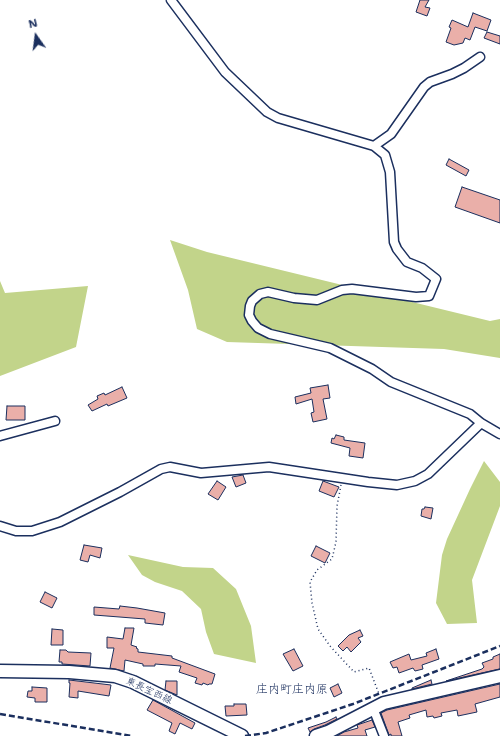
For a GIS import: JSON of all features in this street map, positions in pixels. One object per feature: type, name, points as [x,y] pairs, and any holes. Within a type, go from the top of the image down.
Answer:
[{"type":"main road","name":"東長宝西線","points":[[0,671],[69,672],[115,676],[133,682],[242,736]]},
{"type":"main road","points":[[316,736],[328,732],[378,706],[500,676]]},
{"type":"street","points":[[171,0],[225,72],[267,112],[278,118],[374,146],[385,155],[390,172],[394,242],[397,249],[407,262],[422,268],[436,280],[429,296],[416,297],[352,289],[342,290],[317,300],[307,300],[268,292],[260,294],[252,301],[248,315],[252,321],[258,328],[270,334],[330,348],[372,369],[392,382],[470,414],[481,423],[500,434]]},
{"type":"street","points":[[374,146],[391,134],[424,87],[430,82],[464,68],[480,57]]},
{"type":"street","points":[[0,436],[55,421]]},
{"type":"street","points":[[0,526],[16,531],[32,530],[60,522],[120,492],[161,469],[170,467],[201,473],[269,467],[397,485],[415,481],[428,474],[481,423]]},
{"type":"street","points":[[378,706],[384,736]]},
{"type":"path","points":[[342,478],[337,506],[336,542],[332,559],[317,570],[310,582],[312,603],[318,629],[330,646],[354,672],[369,668],[378,706]]},
{"type":"green space","points":[[170,240],[207,252],[490,321],[500,319],[500,358],[444,349],[227,342],[197,329],[188,290]]},
{"type":"green space","points":[[0,281],[5,293],[88,286],[76,347],[0,376]]},
{"type":"green space","points":[[484,461],[500,482],[500,506],[472,580],[477,623],[447,624],[436,603],[442,555],[447,539]]},
{"type":"green space","points":[[128,555],[183,567],[213,568],[236,589],[251,626],[256,663],[214,654],[206,632],[201,609],[182,591],[155,582],[142,575]]},
{"type":"building","points":[[420,0],[429,0],[425,7],[430,8],[427,16],[416,12]]},
{"type":"building","points":[[473,13],[491,20],[487,31],[475,27],[470,40],[465,38],[463,43],[454,45],[446,42],[452,20],[468,27]]},
{"type":"building","points":[[487,32],[500,36],[500,44],[484,38]]},
{"type":"building","points":[[449,159],[469,170],[466,176],[446,165]]},
{"type":"building","points":[[462,187],[500,200],[500,223],[455,207]]},
{"type":"building","points":[[328,385],[330,398],[323,399],[327,419],[313,422],[311,413],[314,412],[312,399],[296,404],[295,397],[311,393],[310,388]]},
{"type":"building","points":[[122,387],[127,398],[108,406],[107,404],[92,411],[88,405],[98,399],[97,396],[104,393],[105,395]]},
{"type":"building","points":[[7,406],[25,406],[25,420],[6,420]]},
{"type":"building","points":[[336,435],[344,437],[344,440],[365,443],[363,458],[349,456],[350,448],[331,443],[332,438],[334,439]]},
{"type":"building","points":[[243,475],[246,483],[236,487],[232,477]]},
{"type":"building","points":[[217,481],[226,487],[218,500],[208,494]]},
{"type":"building","points":[[323,481],[339,487],[334,497],[319,491]]},
{"type":"building","points":[[425,507],[433,508],[431,519],[421,516],[422,509]]},
{"type":"building","points":[[84,545],[102,548],[100,558],[90,555],[88,562],[80,560]]},
{"type":"building","points":[[316,546],[330,553],[325,563],[311,556]]},
{"type":"building","points":[[45,592],[57,598],[52,608],[40,602]]},
{"type":"building","points":[[120,606],[165,613],[163,625],[145,623],[145,619],[94,615],[94,607],[119,609]]},
{"type":"building","points":[[125,628],[134,628],[131,645],[137,647],[138,652],[172,656],[172,658],[215,674],[212,684],[208,685],[203,683],[202,685],[195,683],[197,678],[179,672],[181,666],[155,664],[155,666],[143,666],[143,664],[125,660],[124,671],[110,668],[114,648],[107,648],[107,637],[123,639]]},
{"type":"building","points":[[52,629],[63,630],[63,645],[51,645]]},
{"type":"building","points":[[360,630],[363,636],[358,638],[361,642],[351,652],[347,647],[343,651],[338,646],[349,635]]},
{"type":"building","points":[[294,649],[303,666],[293,671],[283,654]]},
{"type":"building","points":[[436,649],[439,659],[422,665],[423,669],[415,671],[413,668],[399,673],[397,667],[393,668],[390,662],[409,654],[411,660],[427,656],[426,653]]},
{"type":"building","points":[[60,650],[66,650],[68,652],[91,653],[90,666],[62,664],[62,662],[59,662]]},
{"type":"building","points":[[500,654],[500,669],[446,681],[482,669],[484,667],[482,663],[493,659],[493,657]]},
{"type":"building","points":[[69,680],[111,685],[109,696],[78,691],[78,698],[69,697]]},
{"type":"building","points":[[431,680],[432,684],[412,689],[412,688]]},
{"type":"building","points":[[166,681],[177,681],[177,695],[165,690]]},
{"type":"building","points":[[338,684],[342,693],[334,697],[330,688]]},
{"type":"building","points":[[500,684],[500,697],[475,704],[477,712],[458,716],[457,710],[441,713],[442,716],[434,718],[433,716],[427,717],[426,710],[409,715],[410,718],[398,722],[402,736],[389,735],[381,713],[387,710]]},
{"type":"building","points":[[32,687],[47,688],[47,702],[35,702],[35,698],[27,697],[28,691],[32,691]]},
{"type":"building","points":[[153,700],[195,723],[192,729],[180,723],[175,734],[169,731],[172,723],[147,710]]},
{"type":"building","points":[[234,704],[246,704],[247,715],[226,716],[225,706],[234,706]]},
{"type":"building","points":[[336,717],[337,719],[310,732],[308,728],[326,722]]},
{"type":"building","points":[[372,720],[375,727],[365,730],[367,736],[337,736],[344,732],[358,728],[357,725]]},
{"type":"railway","points":[[245,736],[266,733],[353,704],[500,646]]},
{"type":"railway","points":[[0,714],[132,736]]},
{"type":"district","name":"庄内町庄内原","points":[[292,690]]}]
